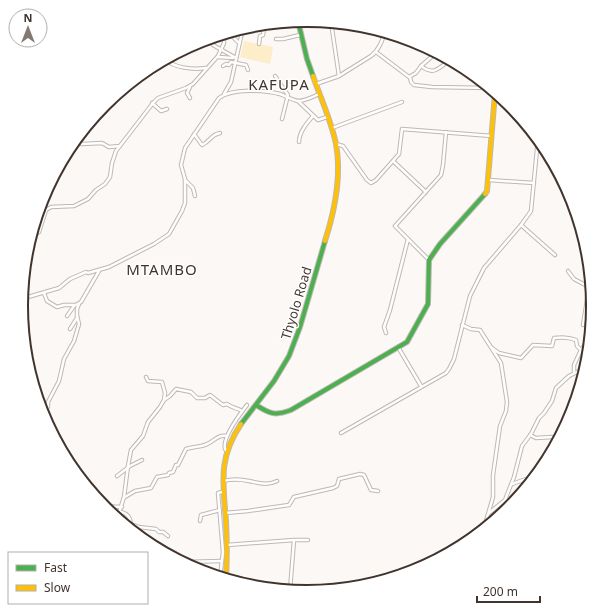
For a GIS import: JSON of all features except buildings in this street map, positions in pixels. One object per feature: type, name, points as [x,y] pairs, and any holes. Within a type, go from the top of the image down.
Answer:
[{"type":"main road","name":"Thyolo Road","points":[[226,573],[227,545],[222,481],[227,451],[236,432],[288,358],[302,323],[333,217],[337,196],[338,175],[336,144],[309,64],[299,27]]},
{"type":"main road","points":[[256,405],[270,414],[275,415],[291,410],[409,341],[428,304],[429,260],[440,244],[484,197],[488,188],[494,100]]},
{"type":"street","points":[[332,28],[339,76]]},
{"type":"street","points":[[259,44],[260,36],[263,35],[264,30]]},
{"type":"street","points":[[276,39],[283,39],[301,34]]},
{"type":"street","points":[[28,297],[59,288],[70,279],[86,272],[109,267],[154,244],[169,234],[184,207],[185,180],[181,165],[183,154],[186,146],[194,134],[219,98],[224,94],[231,82],[241,35]]},
{"type":"street","points":[[233,37],[239,43]]},
{"type":"street","points":[[316,84],[339,76],[376,52],[382,38]]},
{"type":"street","points":[[190,98],[187,93],[190,86],[217,57],[224,40]]},
{"type":"street","points":[[214,43],[213,45],[246,65],[248,70]]},
{"type":"street","points":[[376,52],[406,76],[416,73],[421,66],[432,57]]},
{"type":"street","points":[[217,57],[235,59]]},
{"type":"street","points":[[223,66],[226,64],[229,65],[235,59]]},
{"type":"street","points":[[170,63],[197,69],[206,68]]},
{"type":"street","points":[[421,66],[428,71],[432,71],[441,68],[446,64]]},
{"type":"street","points":[[275,76],[278,82],[288,93],[282,119]]},
{"type":"street","points":[[410,76],[411,82],[414,85],[432,87],[480,88]]},
{"type":"street","points":[[37,233],[39,232],[46,210],[51,207],[74,206],[88,199],[96,190],[106,184],[110,177],[113,157],[158,98],[190,86]]},
{"type":"street","points":[[224,94],[242,91],[265,92],[288,97],[298,101],[313,116],[320,120],[328,117]]},
{"type":"street","points":[[298,101],[319,94]]},
{"type":"street","points":[[332,129],[402,102]]},
{"type":"street","points":[[152,104],[161,111],[167,109]]},
{"type":"street","points":[[298,142],[304,128],[313,116]]},
{"type":"street","points":[[336,144],[341,145],[344,148],[371,183],[400,152],[402,129],[492,136]]},
{"type":"street","points":[[429,260],[395,226],[441,175],[446,132]]},
{"type":"street","points":[[194,134],[202,145],[207,143],[213,135],[220,133]]},
{"type":"street","points":[[80,143],[102,143],[109,147],[120,146]]},
{"type":"street","points":[[341,433],[449,369],[454,359],[470,296],[484,268],[521,226],[531,211],[537,150]]},
{"type":"street","points":[[393,161],[426,192]]},
{"type":"street","points":[[185,180],[193,188],[195,196]]},
{"type":"street","points":[[489,180],[534,183]]},
{"type":"street","points":[[521,226],[555,255]]},
{"type":"street","points":[[386,333],[384,327],[390,310],[408,239]]},
{"type":"street","points":[[67,316],[88,292],[99,270]]},
{"type":"street","points":[[568,271],[574,279],[585,285]]},
{"type":"street","points":[[44,293],[47,301],[57,307],[64,305],[76,305]]},
{"type":"street","points":[[583,326],[586,302]]},
{"type":"street","points":[[47,409],[48,402],[59,382],[64,359],[74,341],[79,324],[77,309],[79,303]]},
{"type":"street","points":[[70,329],[77,316]]},
{"type":"street","points":[[462,325],[471,329],[480,330],[499,360],[502,367],[507,406],[500,426],[493,475],[494,492],[487,519]]},
{"type":"street","points":[[491,348],[520,358],[533,345],[552,346],[554,338],[560,337],[576,340],[577,346],[581,350],[574,366],[574,373]]},
{"type":"street","points":[[398,347],[421,386]]},
{"type":"street","points":[[488,514],[504,502],[512,485],[522,446],[539,418],[552,401],[556,388],[565,379],[577,371]]},
{"type":"street","points":[[131,522],[127,514],[120,512],[124,497],[131,450],[143,436],[148,422],[164,400],[165,393],[162,382],[148,380],[146,377]]},
{"type":"street","points":[[164,400],[176,389],[185,390],[191,392],[197,398],[210,396],[223,405],[228,404],[242,411]]},
{"type":"street","points":[[227,451],[224,446],[227,436],[247,405]]},
{"type":"street","points":[[530,435],[536,438],[552,437]]},
{"type":"street","points":[[124,497],[135,491],[151,488],[157,477],[168,475],[169,473],[173,472],[176,465],[178,465],[183,457],[186,449],[194,446],[206,445],[219,436],[227,436]]},
{"type":"street","points":[[117,476],[142,460]]},
{"type":"street","points":[[225,513],[289,505],[294,497],[333,488],[337,486],[339,479],[360,474],[364,475],[371,490],[378,491]]},
{"type":"street","points":[[512,485],[525,480]]},
{"type":"street","points":[[222,481],[249,481],[259,484],[271,484],[277,481]]},
{"type":"street","points":[[221,571],[223,552],[218,493],[222,492]]},
{"type":"street","points":[[113,507],[122,507]]},
{"type":"street","points":[[200,521],[201,515],[220,510]]},
{"type":"street","points":[[135,526],[156,529],[168,536]]},
{"type":"street","points":[[290,584],[294,540]]},
{"type":"street","points":[[227,545],[308,540]]},
{"type":"street","points":[[195,562],[222,561]]},
{"type":"shaded area","points":[[244,41],[273,47],[270,64],[240,57]]},
{"type":"traffic: fast","points":[[300,27],[307,59],[313,76]]},
{"type":"traffic: fast","points":[[256,405],[273,413],[281,413],[291,410],[407,342],[428,304],[429,260],[440,244],[485,194]]},
{"type":"traffic: fast","points":[[241,424],[274,381],[289,356],[300,327],[325,241]]},
{"type":"traffic: slow","points":[[313,76],[326,110],[338,156],[338,181],[332,217],[325,241]]},
{"type":"traffic: slow","points":[[485,194],[487,191],[494,100]]},
{"type":"traffic: slow","points":[[226,573],[227,535],[223,482],[225,459],[234,436],[241,424]]},
{"type":"district","name":"KAFUPA","points":[[279,84]]},
{"type":"district","name":"MTAMBO","points":[[162,269]]}]
